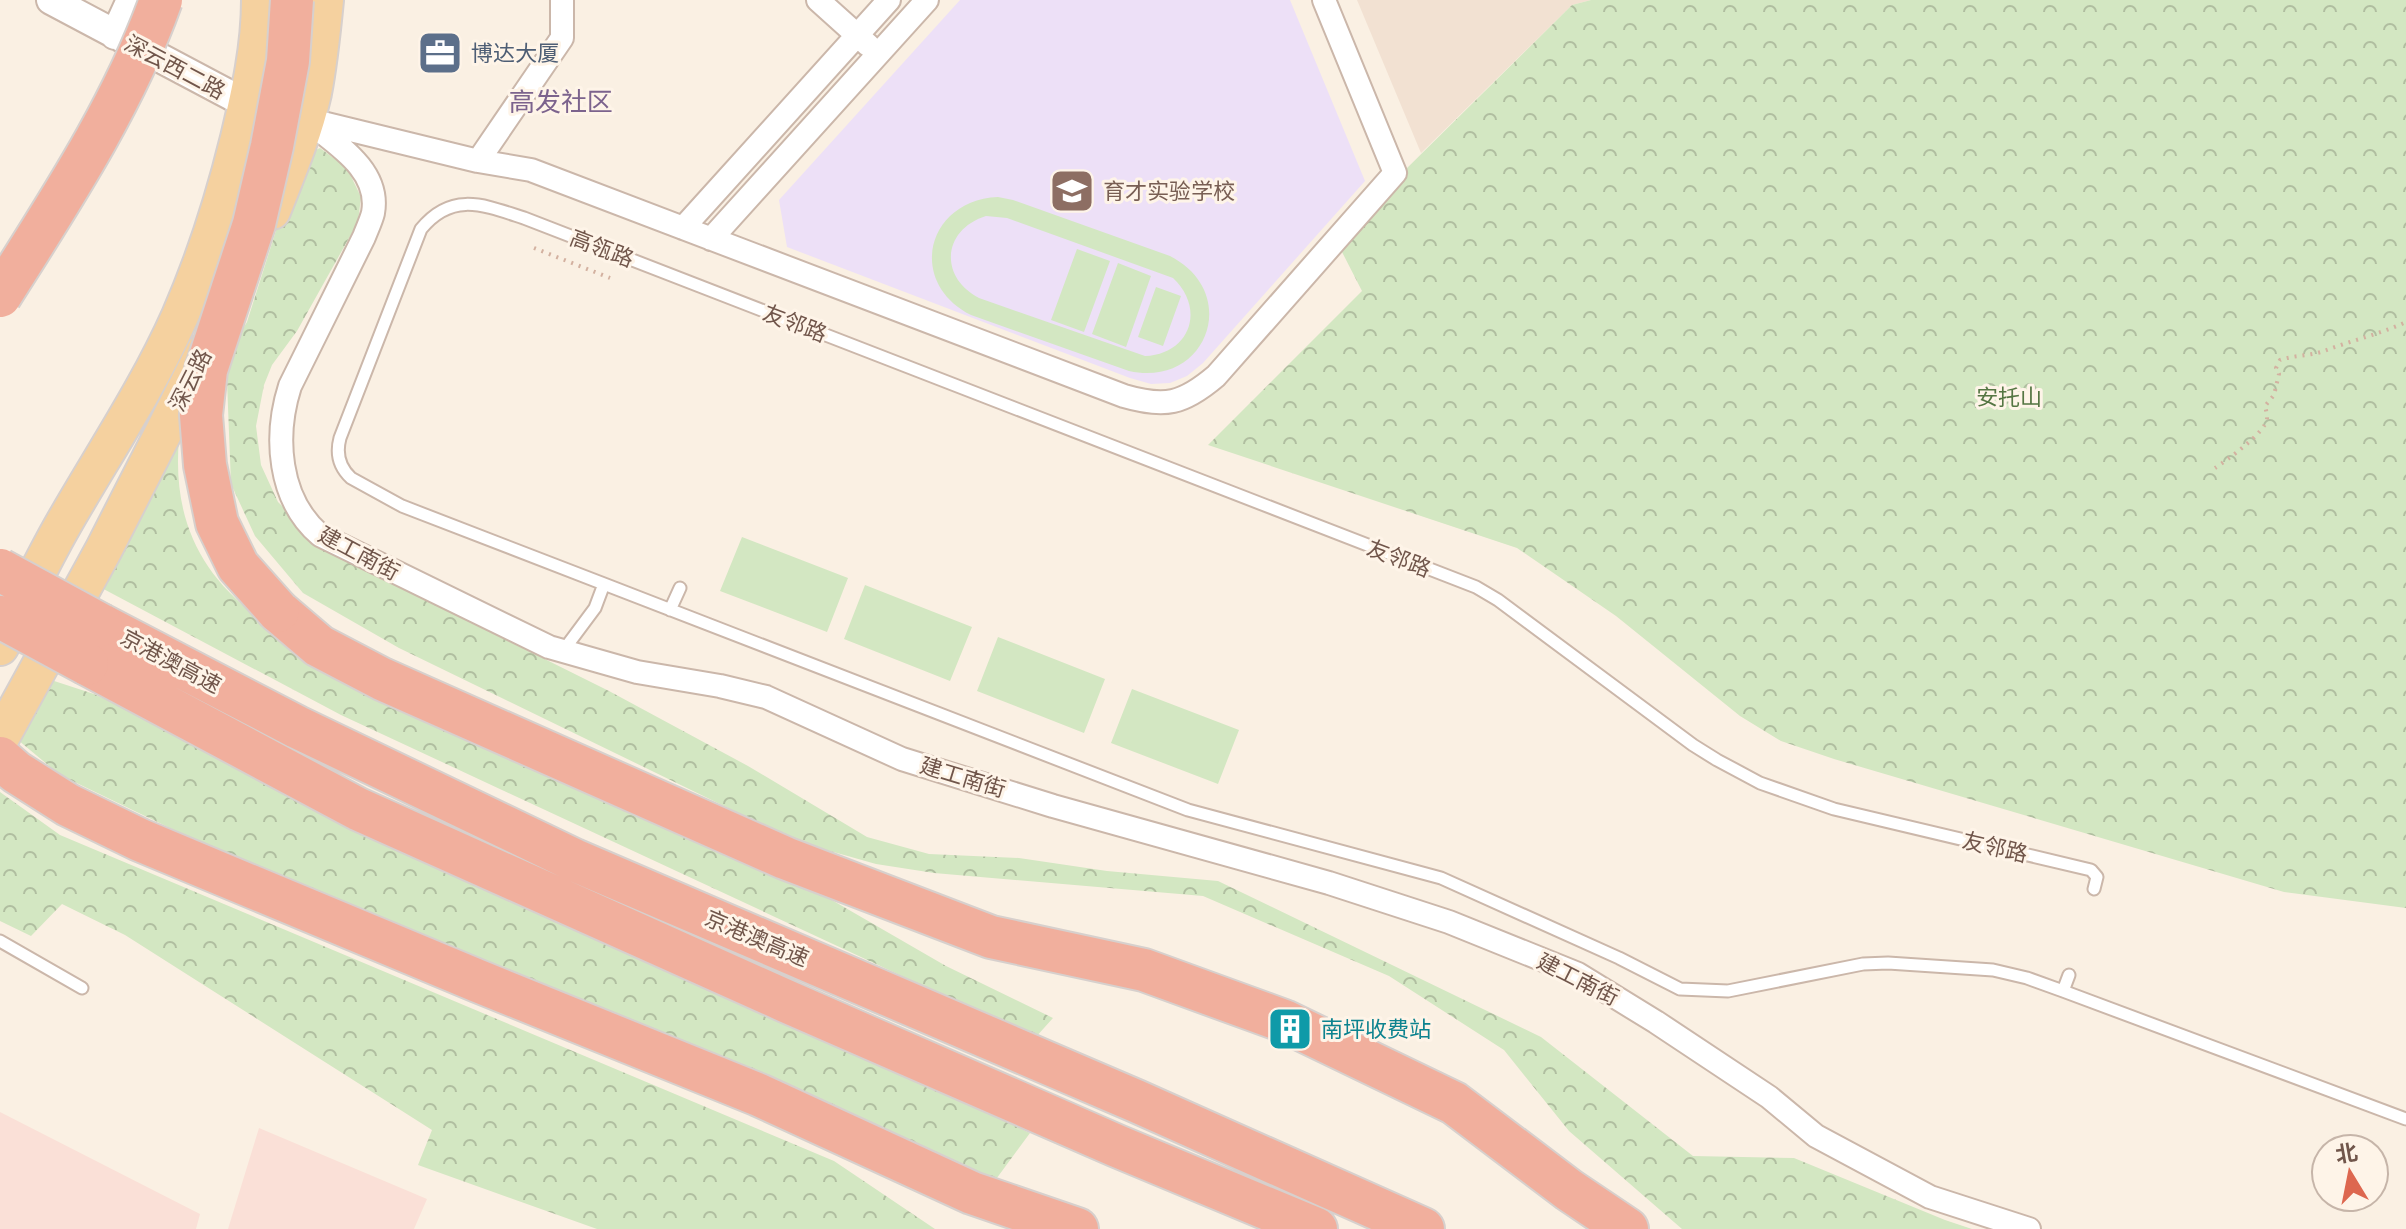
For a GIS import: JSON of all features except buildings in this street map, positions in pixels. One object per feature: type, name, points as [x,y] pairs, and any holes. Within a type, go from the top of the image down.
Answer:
[{"type":"highway","points":[[0,296],[82,164],[129,78],[161,0]]},
{"type":"highway","points":[[292,0],[288,61],[272,146],[254,224],[206,370],[201,415],[205,465],[217,523],[238,566],[278,611],[319,646],[382,679],[785,858],[991,937],[1144,970],[1284,1021],[1454,1103],[1569,1190],[1627,1229]]},
{"type":"highway","name":"京港澳高速","points":[[0,570],[297,727],[574,860],[1136,1101],[1423,1229]]},
{"type":"highway","name":"京港澳高速","points":[[0,617],[358,809],[1074,1128],[1316,1229]]},
{"type":"highway","points":[[0,758],[16,772],[68,805],[140,840],[759,1095],[972,1193],[1077,1229]]},
{"type":"main road","name":"深云路","points":[[0,647],[62,526],[149,377],[179,318],[218,215],[247,104],[257,49],[260,0]]},
{"type":"main road","name":"深云路","points":[[0,739],[104,549],[246,269],[284,181],[305,119],[321,47],[325,0]]},
{"type":"street","name":"深云西二路","points":[[51,0],[247,104],[305,119]]},
{"type":"street","points":[[115,35],[131,0]]},
{"type":"street","points":[[478,161],[562,38],[562,0]]},
{"type":"street","points":[[818,0],[878,54]]},
{"type":"street","points":[[683,228],[889,0]]},
{"type":"street","points":[[711,239],[927,0]]},
{"type":"street","points":[[305,119],[478,161],[531,170],[1124,396],[1149,403],[1174,402],[1197,392],[1216,376],[1395,173],[1324,0]]},
{"type":"street","name":"建工南街","points":[[305,119],[358,163],[372,186],[373,212],[364,237],[290,386],[280,428],[281,459],[292,496],[306,523],[328,540],[549,647],[637,672],[766,697],[902,759],[1053,806],[1329,883],[1449,922],[1578,974],[1769,1097],[1816,1136],[1930,1197],[2029,1229]]},
{"type":"lane","name":"高瓴路","points":[[681,279],[490,207],[463,204],[450,205],[438,211],[421,229],[340,438],[338,453],[344,472],[367,489],[402,506],[1188,810],[1441,878],[1680,989],[1728,991],[1863,964],[1993,970],[2027,978],[2406,1119]]},
{"type":"lane","name":"友邻路","points":[[681,279],[1476,587],[1498,600],[1693,745],[1760,783],[1834,809],[2091,870],[2097,877],[2094,889]]},
{"type":"lane","points":[[563,651],[595,608],[604,584]]},
{"type":"lane","points":[[670,610],[680,588]]},
{"type":"lane","points":[[0,941],[82,988]]},
{"type":"lane","points":[[2063,991],[2069,975]]},
{"type":"path","points":[[534,248],[610,278]]},
{"type":"path","points":[[2215,468],[2240,450],[2264,426],[2267,417],[2265,406],[2274,395],[2279,374],[2276,368],[2280,360],[2325,350],[2332,345],[2352,343],[2361,337],[2395,329],[2406,322]]},
{"type":"shaded area","name":"育才实验学校","points":[[960,0],[1290,0],[1365,181],[1203,363],[1187,376],[1170,383],[1151,384],[1130,378],[787,247],[779,200]]},
{"type":"shaded area","points":[[1357,0],[1591,0],[1572,5],[1421,153]]},
{"type":"shaded area","points":[[0,1112],[200,1214],[196,1229],[0,1229]]},
{"type":"shaded area","points":[[259,1128],[427,1199],[414,1229],[228,1229]]},
{"type":"green space","name":"安托山","points":[[1591,0],[2406,0],[2406,908],[2284,892],[1781,741],[1740,716],[1616,616],[1517,548],[1208,445],[1362,291],[1342,252],[1403,172],[1572,5]]},
{"type":"green space","points":[[320,148],[347,168],[361,197],[358,222],[297,331],[272,365],[264,385],[256,426],[261,465],[278,502],[328,551],[609,691],[748,766],[867,837],[929,854],[1019,858],[1107,871],[1218,881],[1541,1037],[1693,1156],[1794,1158],[1972,1229],[1682,1229],[1569,1131],[1504,1050],[1389,976],[1203,896],[934,873],[876,864],[798,842],[399,648],[303,593],[255,536],[231,484],[226,356],[247,322],[299,158]]},
{"type":"green space","points":[[998,197],[1013,200],[1170,256],[1192,272],[1205,292],[1209,313],[1206,334],[1195,352],[1178,365],[1156,372],[1129,371],[971,315],[951,301],[938,283],[932,264],[934,245],[941,227],[955,212],[974,202]],"holes":[[[986,216],[1007,218],[1173,278],[1183,290],[1191,316],[1182,339],[1160,353],[1145,356],[979,298],[957,278],[952,267],[954,243],[971,223]]]},
{"type":"green space","points":[[1077,249],[1110,261],[1084,332],[1051,320]]},
{"type":"green space","points":[[1118,263],[1151,276],[1126,347],[1092,334]]},
{"type":"green space","points":[[1156,287],[1181,296],[1163,346],[1138,337]]},
{"type":"green space","points":[[179,439],[181,496],[186,521],[196,545],[225,588],[268,624],[792,877],[946,966],[1053,1018],[1035,1038],[341,715],[96,585]]},
{"type":"green space","points":[[742,537],[848,578],[827,632],[720,591]]},
{"type":"green space","points":[[865,585],[972,627],[950,681],[844,639]]},
{"type":"green space","points":[[998,637],[1105,679],[1084,733],[977,691]]},
{"type":"green space","points":[[45,678],[94,694],[1030,1133],[991,1186],[203,844],[60,775],[18,740]]},
{"type":"green space","points":[[1132,689],[1239,730],[1218,784],[1111,743]]},
{"type":"green space","points":[[0,792],[60,835],[834,1161],[935,1229],[597,1229],[418,1165],[432,1130],[125,935],[62,904],[31,936],[0,921]]},
{"type":"place","name":"博达大厦","points":[[440,53]]},
{"type":"place","name":"育才实验学校","points":[[1072,191]]},
{"type":"place","name":"南坪收费站","points":[[1290,1029]]},
{"type":"district","name":"高发社区","points":[[561,101]]}]
